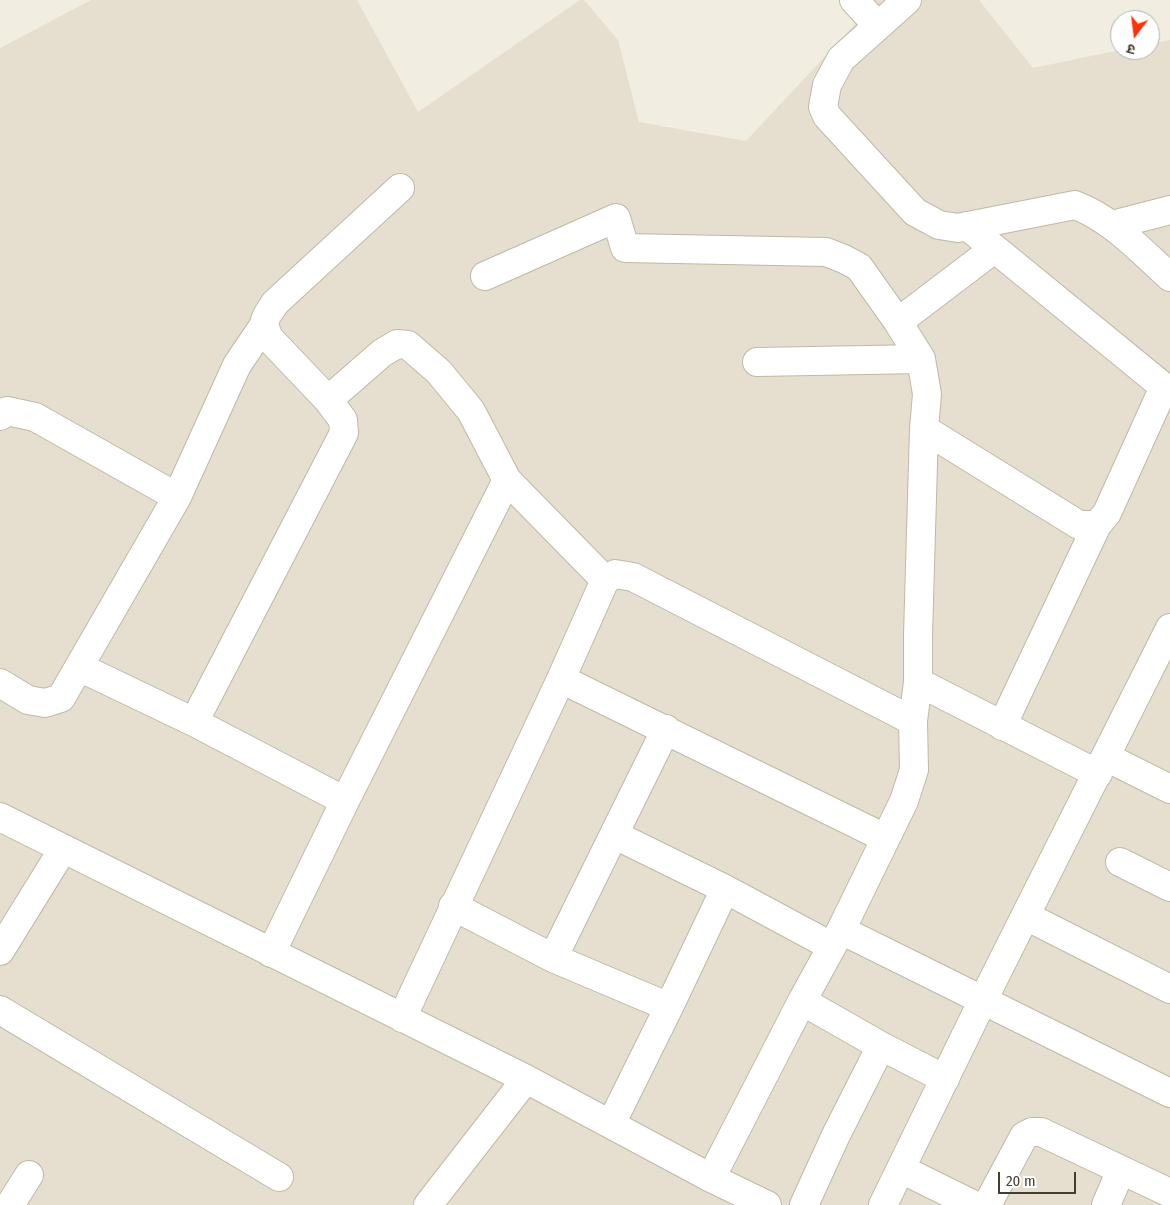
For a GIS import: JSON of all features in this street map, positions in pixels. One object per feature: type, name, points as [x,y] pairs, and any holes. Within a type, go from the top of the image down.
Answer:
[{"type":"street","points":[[854,0],[878,26]]},
{"type":"street","points":[[907,0],[841,59],[827,85],[823,107],[827,116],[916,212],[939,225],[958,228],[1075,205],[1090,211],[1112,225],[1170,277]]},
{"type":"street","points":[[0,683],[28,700],[45,703],[61,698],[177,497],[237,365],[264,325],[265,318],[275,303],[400,188]]},
{"type":"street","points":[[1112,225],[1170,210]]},
{"type":"street","points":[[485,276],[616,218],[625,248],[826,252],[859,267],[898,322],[921,359],[927,394],[924,429],[918,682],[913,721],[914,770],[904,801],[836,938],[711,1178]]},
{"type":"street","points":[[967,226],[1167,389],[1107,513],[1097,525],[1002,726]]},
{"type":"street","points":[[898,322],[994,249]]},
{"type":"street","points":[[194,722],[344,433],[343,420],[328,400],[269,338],[264,325]]},
{"type":"street","points":[[328,400],[382,353],[397,344],[408,345],[439,372],[471,411],[507,480],[605,580]]},
{"type":"street","points":[[757,362],[921,359]]},
{"type":"street","points":[[2,405],[35,417],[177,497]]},
{"type":"street","points":[[924,429],[1079,525],[1097,525]]},
{"type":"street","points":[[271,953],[344,801],[507,480]]},
{"type":"street","points":[[402,1018],[561,679],[605,580],[615,574],[633,577],[913,721]]},
{"type":"street","points":[[883,1205],[983,1000],[1102,766],[1160,672],[1170,628]]},
{"type":"street","points":[[79,667],[194,722],[344,801]]},
{"type":"street","points":[[561,679],[885,838]]},
{"type":"street","points":[[918,682],[1002,726],[1102,766],[1170,789]]},
{"type":"street","points":[[553,958],[666,729]]},
{"type":"street","points":[[0,817],[526,1079],[711,1178],[767,1205]]},
{"type":"street","points":[[615,835],[725,889],[983,1000],[1166,1082]]},
{"type":"street","points":[[0,951],[63,848]]},
{"type":"street","points":[[1120,862],[1170,887]]},
{"type":"street","points":[[611,1124],[725,889]]},
{"type":"street","points":[[453,906],[553,958],[669,1007]]},
{"type":"street","points":[[1026,916],[1170,989]]},
{"type":"street","points":[[802,1001],[881,1046],[945,1079]]},
{"type":"street","points":[[0,1010],[279,1177]]},
{"type":"street","points":[[804,1205],[836,1135],[881,1046]]},
{"type":"street","points":[[428,1205],[526,1079]]},
{"type":"street","points":[[987,1205],[1024,1136],[1032,1132],[1041,1132],[1170,1193]]},
{"type":"street","points":[[901,1169],[974,1205]]},
{"type":"street","points":[[1106,1205],[1121,1170]]},
{"type":"street","points":[[10,1205],[29,1175]]},
{"type":"shaded area","points":[[91,0],[357,0],[418,112],[580,0],[584,0],[618,40],[639,122],[746,141],[872,6],[867,0],[979,0],[1033,68],[1110,52],[1110,60],[1160,60],[1160,42],[1170,40],[1170,1205],[0,1205],[0,48]]}]
